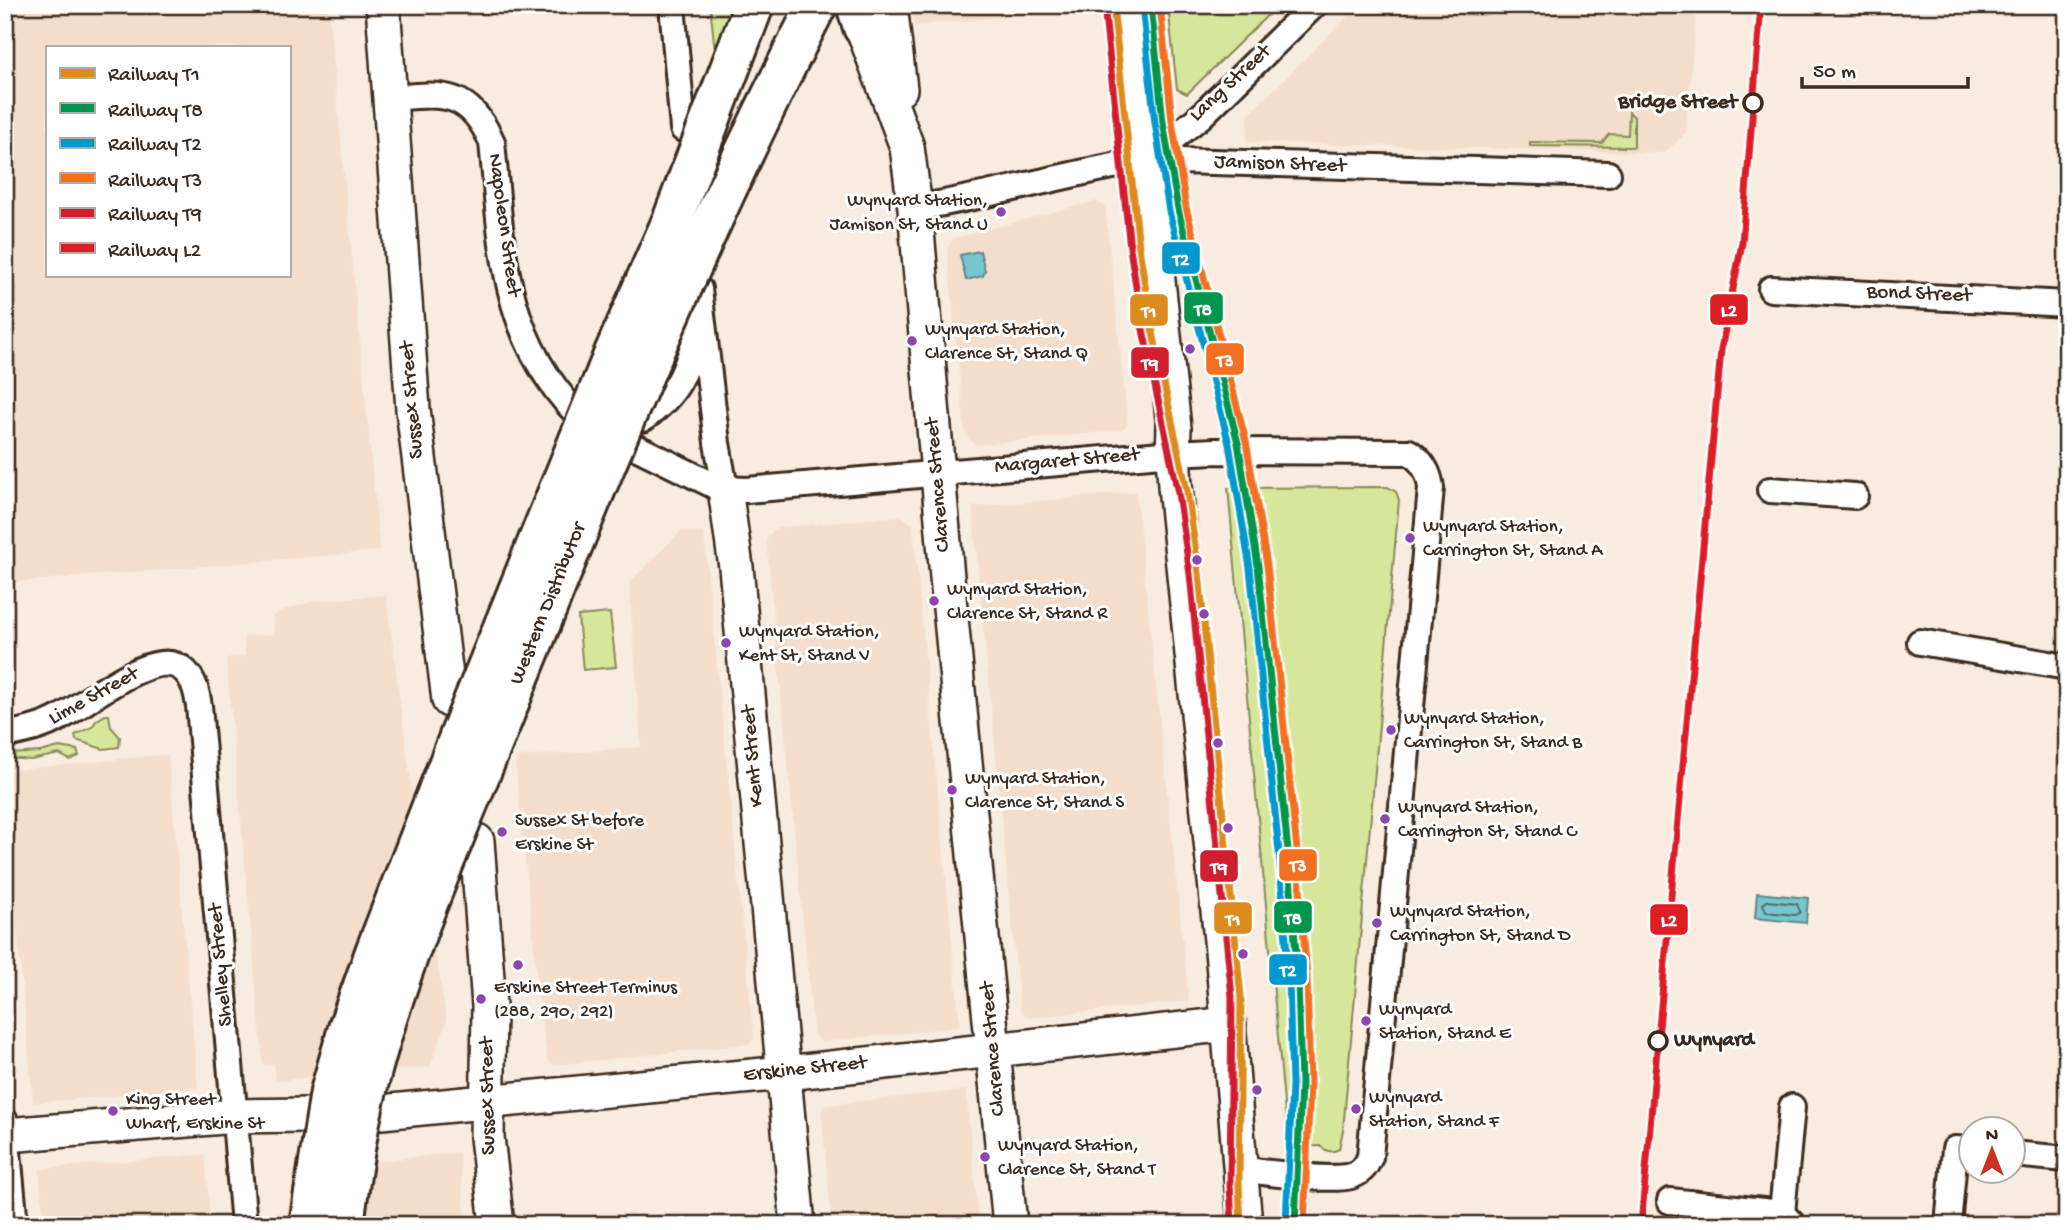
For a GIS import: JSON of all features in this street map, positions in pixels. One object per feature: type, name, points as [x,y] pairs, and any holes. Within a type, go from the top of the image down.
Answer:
[{"type":"highway","name":"Western Distributor","points":[[309,1225],[330,1093],[349,1025],[384,928],[614,353],[673,218],[754,5]]},
{"type":"highway","name":"Western Distributor","points":[[344,1225],[373,1065],[402,972],[532,645],[698,250],[817,5]]},
{"type":"street","name":"Sussex Street","points":[[383,5],[413,409],[449,700]]},
{"type":"street","points":[[672,5],[683,129]]},
{"type":"street","points":[[1128,5],[1174,428],[1173,453],[1229,1024],[1245,1225]]},
{"type":"street","name":"Lang Street","points":[[1145,160],[1200,116],[1314,5]]},
{"type":"street","name":"Clarence Street","points":[[866,11],[907,147],[915,208],[1010,1225]]},
{"type":"street","name":"Napoleon Street","points":[[390,98],[433,95],[447,97],[461,102],[484,124],[492,142],[505,271],[515,310],[539,365],[558,394],[577,414]]},
{"type":"street","name":"Jamison Street","points":[[915,208],[1145,160],[1608,174]]},
{"type":"street","name":"Kent Street","points":[[699,289],[736,567],[798,1225]]},
{"type":"street","name":"Bond Street","points":[[1771,289],[2067,304]]},
{"type":"street","points":[[643,419],[659,408],[676,390],[687,368],[702,318]]},
{"type":"street","points":[[634,446],[701,480],[725,489]]},
{"type":"street","name":"Margaret Street","points":[[725,489],[774,489],[1215,451],[1409,452],[1424,465],[1431,488],[1370,1157],[1367,1166],[1350,1176],[1325,1177],[1239,1169]]},
{"type":"street","points":[[1770,490],[1855,495]]},
{"type":"street","points":[[1920,642],[2067,667]]},
{"type":"street","name":"Lime Street","points":[[5,735],[45,726],[126,676],[151,666],[176,665],[184,670],[196,690],[199,706]]},
{"type":"street","name":"Shelley Street","points":[[199,706],[244,1225]]},
{"type":"street","name":"Sussex Street","points":[[477,841],[487,959],[487,1137],[496,1225]]},
{"type":"street","name":"Erskine Street","points":[[381,1112],[784,1073],[1229,1024]]},
{"type":"street","points":[[1670,1201],[1788,1219],[1792,1107]]},
{"type":"street","points":[[15,1225],[6,1128],[235,1116],[309,1115]]},
{"type":"street","points":[[1948,1225],[1956,1149]]},
{"type":"street","points":[[2026,1155],[2067,1159]]},
{"type":"shaded area","points":[[5,5],[328,5],[380,551],[5,583]]},
{"type":"shaded area","points":[[911,5],[1080,5],[1081,9],[914,26]]},
{"type":"shaded area","points":[[1359,5],[1697,5],[1686,133],[1665,153],[1247,142],[1248,115]]},
{"type":"shaded area","points":[[1095,201],[1105,206],[1128,424],[1122,430],[976,445],[965,434],[947,248],[954,238]]},
{"type":"shaded area","points":[[1136,492],[1189,1001],[1029,1018],[1020,1010],[972,507]]},
{"type":"shaded area","points":[[901,516],[913,525],[960,1027],[821,1042],[814,1035],[766,538],[776,528]]},
{"type":"shaded area","points":[[682,530],[704,533],[754,1038],[750,1044],[554,1065],[547,1059],[541,1018],[515,760],[518,757],[641,747],[629,583]]},
{"type":"shaded area","points":[[386,595],[415,813],[322,1076],[275,1081],[274,1064],[263,1065],[226,658],[245,656],[244,636],[274,634],[273,616],[284,610],[313,601]]},
{"type":"shaded area","points":[[168,754],[198,1088],[33,1103],[5,796],[5,771]]},
{"type":"shaded area","points":[[403,938],[434,944],[447,1021],[430,1067],[344,1074]]},
{"type":"shaded area","points":[[966,1090],[979,1225],[832,1225],[821,1110],[825,1105]]},
{"type":"shaded area","points":[[459,1152],[466,1225],[285,1225],[294,1171]]},
{"type":"shaded area","points":[[205,1154],[211,1225],[44,1225],[39,1169]]},
{"type":"green space","points":[[710,5],[732,5],[715,51]]},
{"type":"green space","points":[[1168,5],[1278,5],[1187,94],[1177,89]]},
{"type":"green space","points":[[1629,112],[1634,117],[1634,147],[1530,146],[1530,142],[1602,143],[1609,134],[1628,135]]},
{"type":"green space","points":[[1388,487],[1396,492],[1399,500],[1343,1130],[1339,1149],[1329,1151],[1321,1146],[1296,1147],[1287,1136],[1228,488]]},
{"type":"green space","points":[[610,613],[616,667],[583,670],[578,616]]},
{"type":"green space","points":[[105,715],[109,715],[111,727],[120,737],[119,747],[103,749],[76,740],[75,735],[92,727]]},
{"type":"green space","points":[[59,747],[77,750],[79,756],[70,760],[59,754],[31,760],[8,758],[10,754],[40,752]]},
{"type":"water","points":[[980,251],[985,271],[983,276],[966,280],[960,255]]},
{"type":"water","points":[[1757,893],[1808,898],[1806,923],[1755,918]]},
{"type":"rail line","name":"T1","points":[[1113,5],[1139,247],[1151,323],[1187,491],[1199,573],[1241,997],[1241,1225]]},
{"type":"rail line","name":"T8","points":[[1151,5],[1163,122],[1178,209],[1238,443],[1258,566],[1288,851],[1298,979],[1301,1084],[1295,1225]]},
{"type":"rail line","name":"T3","points":[[1160,5],[1172,121],[1186,207],[1246,441],[1267,565],[1297,850],[1307,978],[1310,1084],[1304,1225]]},
{"type":"rail line","name":"L2","points":[[1641,1225],[1721,350],[1742,243],[1761,5]]},
{"type":"rail line","name":"T9","points":[[1104,6],[1130,248],[1142,325],[1178,493],[1190,574],[1232,997],[1232,1225]]},
{"type":"rail line","name":"T2","points":[[1142,6],[1155,123],[1169,211],[1229,444],[1250,568],[1289,979],[1292,1084],[1286,1225]]},
{"type":"place","name":"Bridge Street","points":[[1753,103]]},
{"type":"place","name":"Wynyard Station, Jamison St, Stand U","points":[[1001,212]]},
{"type":"place","name":"Wynyard Station, Clarence St, Stand Q","points":[[912,341]]},
{"type":"place","name":"Wynyard Station, Carrington St, Stand A","points":[[1410,538]]},
{"type":"place","name":"Wynyard Station, Clarence St, Stand R","points":[[934,601]]},
{"type":"place","name":"Wynyard Station, Kent St, Stand V","points":[[726,643]]},
{"type":"place","name":"Wynyard Station, Carrington St, Stand B","points":[[1391,730]]},
{"type":"place","name":"Wynyard Station, Clarence St, Stand S","points":[[952,790]]},
{"type":"place","name":"Wynyard Station, Carrington St, Stand C","points":[[1385,819]]},
{"type":"place","name":"Sussex St before Erskine St","points":[[502,832]]},
{"type":"place","name":"Wynyard Station, Carrington St, Stand D","points":[[1377,923]]},
{"type":"place","name":"Erskine Street Terminus (288, 290, 292)","points":[[481,999]]},
{"type":"place","name":"Wynyard Station, Stand E","points":[[1366,1021]]},
{"type":"place","name":"Wynyard","points":[[1658,1041]]},
{"type":"place","name":"Wynyard Station, Stand F","points":[[1356,1109]]},
{"type":"place","name":"King Street Wharf, Erskine St","points":[[113,1111]]},
{"type":"place","name":"Wynyard Station, Clarence St, Stand T","points":[[985,1157]]}]
